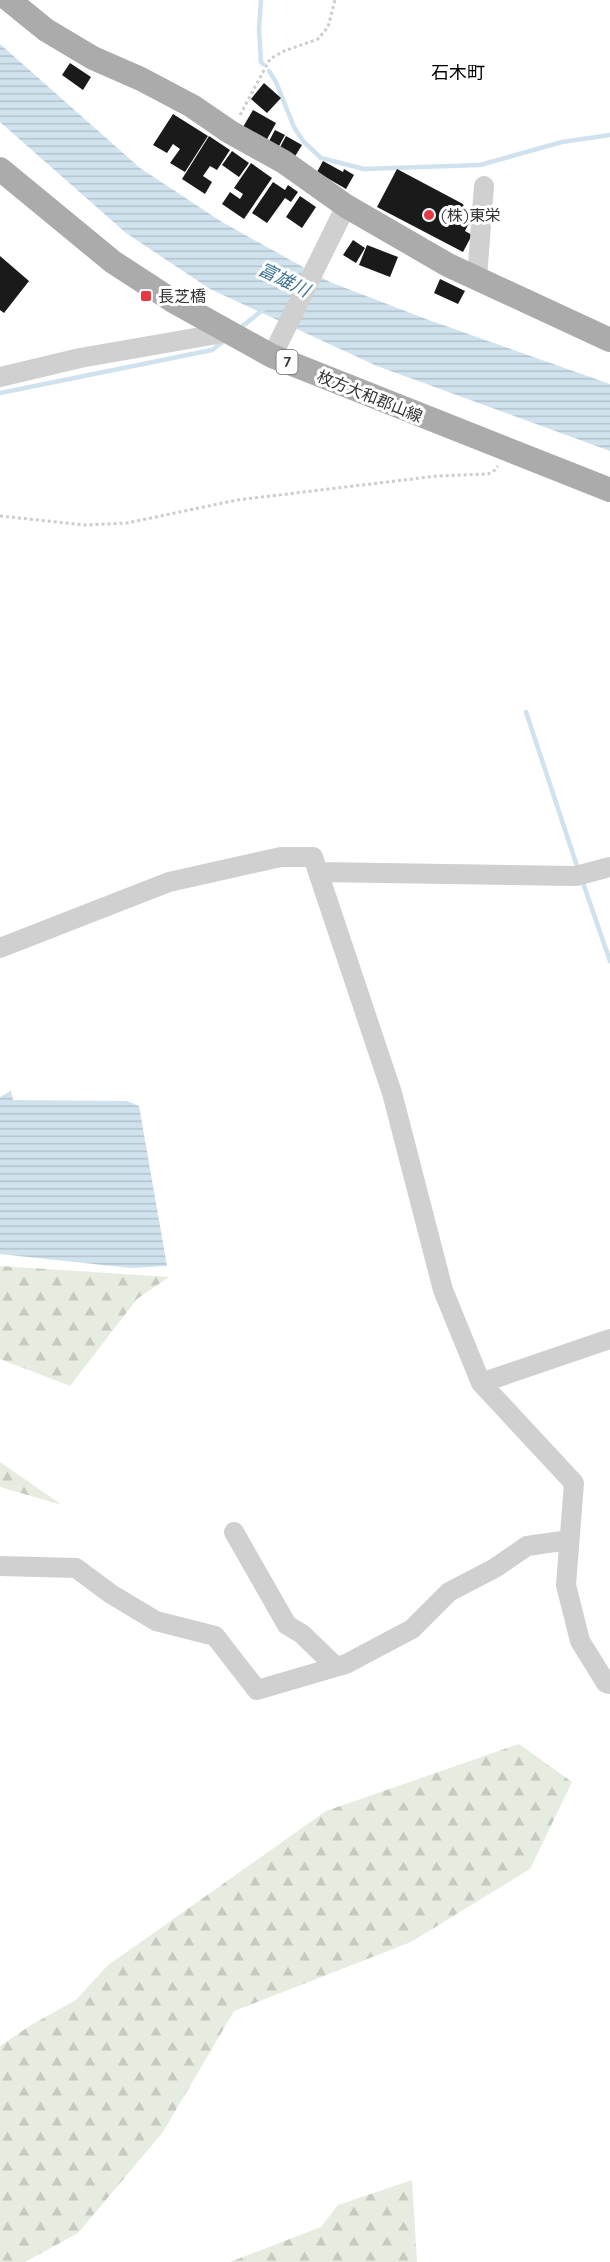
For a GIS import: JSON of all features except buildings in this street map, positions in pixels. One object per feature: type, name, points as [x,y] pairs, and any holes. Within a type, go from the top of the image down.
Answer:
[{"type":"main road","points":[[9,0],[46,30],[93,57],[192,106],[230,132],[284,162],[346,206],[448,265],[610,340]]},
{"type":"main road","name":"枚方大和郡山線","points":[[0,169],[113,262],[173,301],[229,332],[276,349],[507,449],[610,490]]},
{"type":"street","points":[[477,278],[484,186]]},
{"type":"street","points":[[276,349],[346,206]]},
{"type":"street","points":[[0,377],[80,358],[229,332]]},
{"type":"street","points":[[0,948],[169,882],[281,857],[313,857],[392,1093],[443,1290],[481,1383],[574,1483],[566,1585],[580,1641],[606,1683],[610,1684]]},
{"type":"street","points":[[318,872],[576,876],[610,867]]},
{"type":"street","points":[[481,1383],[610,1339]]},
{"type":"street","points":[[234,1532],[287,1625],[302,1634],[336,1667]]},
{"type":"street","points":[[0,1566],[76,1568],[111,1594],[156,1621],[215,1636],[257,1690],[346,1664],[412,1629],[449,1592],[495,1568],[528,1546],[569,1540]]},
{"type":"path","points":[[230,132],[270,59],[284,51],[318,39],[328,27],[335,0]]},
{"type":"path","points":[[0,516],[85,525],[127,523],[237,500],[436,476],[488,474],[495,470],[507,449]]},
{"type":"green space","points":[[0,1266],[169,1277],[137,1299],[70,1386],[0,1359]]},
{"type":"green space","points":[[0,1462],[62,1505],[0,1487]]},
{"type":"green space","points":[[519,1744],[572,1782],[530,1869],[411,1942],[234,2011],[163,2132],[78,2233],[25,2262],[0,2262],[0,2046],[31,2025],[76,2000],[107,1966],[326,1811]]},
{"type":"green space","points":[[412,2180],[417,2262],[230,2262],[321,2227],[338,2205]]},
{"type":"water","name":"富雄川","points":[[0,44],[140,168],[222,222],[330,282],[426,319],[610,384],[610,451],[377,366],[210,289],[126,233],[0,122]]},
{"type":"water","points":[[11,1091],[13,1100],[127,1101],[139,1106],[167,1266],[131,1268],[0,1254],[0,1097]]},
{"type":"waterway","points":[[261,0],[259,29],[263,64]]},
{"type":"waterway","points":[[269,71],[276,82],[294,127],[303,141],[321,158],[364,169],[480,165],[562,142],[610,135]]},
{"type":"waterway","points":[[240,328],[264,309]]},
{"type":"waterway","points":[[0,393],[212,350],[224,341]]},
{"type":"waterway","points":[[526,712],[578,869]]},
{"type":"waterway","points":[[582,880],[610,961]]},
{"type":"place","name":"(株)東栄","points":[[429,215]]},
{"type":"place","name":"長芝橋","points":[[146,296]]},
{"type":"district","name":"石木町","points":[[458,73]]}]
